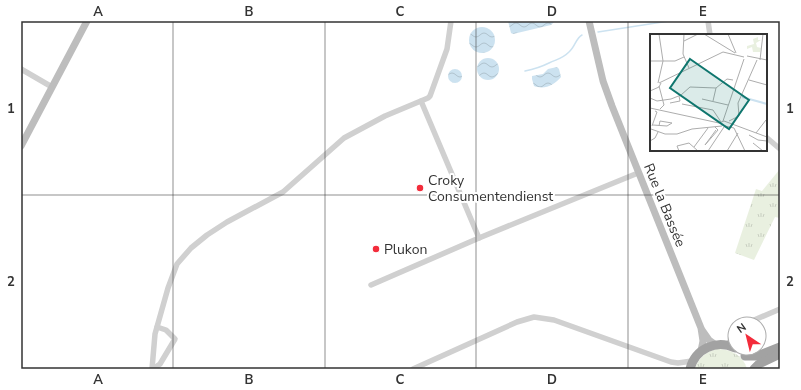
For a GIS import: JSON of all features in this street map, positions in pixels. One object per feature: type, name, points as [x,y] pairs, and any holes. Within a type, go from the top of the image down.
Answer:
[{"type":"highway","points":[[691,365],[701,351],[716,344],[727,345]]},
{"type":"highway","points":[[767,352],[780,347]]},
{"type":"highway","points":[[745,356],[753,369],[759,364],[780,354]]},
{"type":"main road","points":[[21,146],[87,21]]},
{"type":"main road","name":"Rue la Bassée","points":[[589,21],[605,87],[623,137],[701,328],[709,340],[716,344]]},
{"type":"main road","name":"Rue la Bassée","points":[[701,328],[703,341],[701,351]]},
{"type":"street","points":[[153,369],[155,334],[168,288],[179,260],[198,242],[227,222],[283,192],[344,138],[385,116],[430,96],[447,49],[451,21]]},
{"type":"street","points":[[708,21],[710,34]]},
{"type":"street","points":[[21,69],[52,86]]},
{"type":"street","points":[[421,101],[479,238]]},
{"type":"street","points":[[767,138],[780,149]]},
{"type":"street","points":[[371,285],[479,238],[638,173]]},
{"type":"street","points":[[766,316],[779,311]]},
{"type":"street","points":[[413,369],[517,322],[534,317],[554,320],[674,362],[691,365]]},
{"type":"street","points":[[153,369],[160,364],[175,340],[166,330],[157,326]]},
{"type":"street","points":[[674,362],[686,369]]},
{"type":"green space","points":[[780,169],[780,218],[775,217],[754,260],[735,253],[756,189],[762,191]]},
{"type":"green space","points":[[717,349],[727,350],[727,356],[738,356],[743,360],[747,369],[695,369],[698,362],[709,352]]},
{"type":"water","points":[[508,21],[555,21],[551,25],[513,34],[511,33]]},
{"type":"water","points":[[482,27],[491,31],[495,40],[491,49],[482,53],[473,49],[469,40],[473,31]]},
{"type":"water","points":[[488,58],[496,61],[499,69],[496,77],[488,80],[480,77],[477,69],[480,61]]},
{"type":"water","points":[[557,67],[561,77],[555,82],[546,87],[534,86],[532,76],[543,74],[548,69]]},
{"type":"water","points":[[452,69],[458,69],[462,73],[462,79],[458,83],[452,83],[448,79],[448,73]]},
{"type":"waterway","points":[[598,32],[669,21]]},
{"type":"waterway","points":[[525,71],[541,67],[564,56],[571,50],[578,38],[582,35]]},
{"type":"place","name":"Croky Consumentendienst","points":[[420,188]]},
{"type":"place","name":"Plukon","points":[[376,249]]}]
